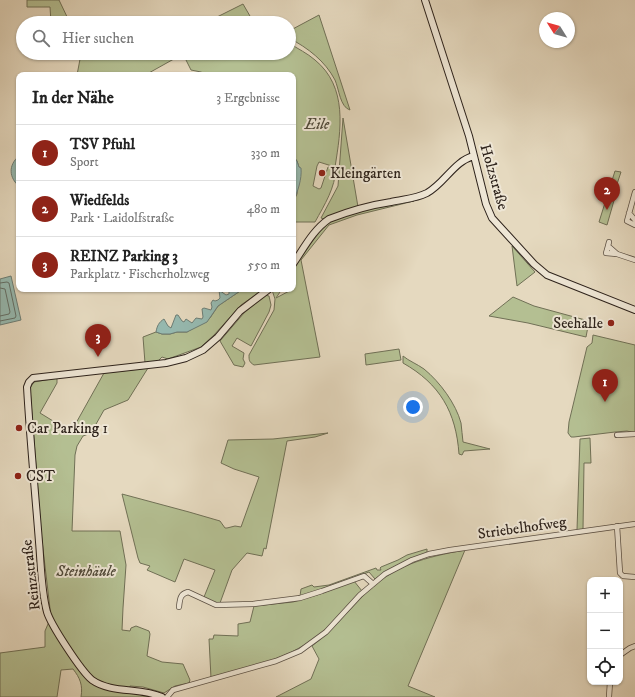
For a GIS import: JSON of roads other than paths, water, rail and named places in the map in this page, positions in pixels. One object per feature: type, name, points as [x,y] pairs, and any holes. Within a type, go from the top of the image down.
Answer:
[{"type":"street","name":"Holzstraße","points":[[425,0],[469,136],[486,204],[492,218],[540,270],[552,278],[598,294],[635,310]]},
{"type":"street","points":[[296,260],[321,224],[329,219],[427,193],[444,180],[465,159],[474,156]]},
{"type":"street","points":[[635,192],[627,222],[635,225]]},
{"type":"street","points":[[629,213],[635,220]]},
{"type":"street","points":[[608,244],[617,254],[635,260]]},
{"type":"street","name":"Reinzstraße","points":[[162,697],[146,692],[107,687],[92,680],[79,666],[50,621],[45,600],[33,474],[27,387],[33,378],[166,363],[186,358],[203,350],[211,344],[240,311],[266,292]]},
{"type":"street","points":[[617,435],[635,434]]},
{"type":"street","name":"Striebelhofweg","points":[[373,584],[385,574],[412,560],[429,554],[635,524]]},
{"type":"street","points":[[617,526],[620,573],[623,576],[635,577]]},
{"type":"street","points":[[166,697],[173,690],[251,668],[300,651],[326,632],[373,584],[364,576],[300,598],[253,604],[216,605],[188,592],[183,593],[181,596],[179,607]]},
{"type":"street","points":[[623,654],[635,646]]},
{"type":"street","points":[[609,697],[610,685]]},
{"type":"water","points":[[16,159],[16,183],[13,179],[11,171]]},
{"type":"water","points":[[296,160],[301,168],[299,185],[296,194]]},
{"type":"water","points":[[11,276],[21,320],[0,325],[0,279]]},
{"type":"water","points":[[219,292],[226,295],[229,294],[229,292],[239,292],[218,306],[207,322],[187,332],[162,334],[156,332],[158,324],[164,319],[171,328],[176,315],[178,315],[184,322],[186,319],[192,323],[196,318],[202,319],[202,309],[204,308],[211,310],[211,303],[213,300],[215,301],[220,298]]},
{"type":"place","name":"Kleingärten","points":[[322,173]]},
{"type":"place","name":"Wiedfelds","points":[[607,210]]},
{"type":"place","name":"Seehalle","points":[[611,323]]},
{"type":"place","name":"REINZ Parking 3","points":[[98,357]]},
{"type":"place","name":"TSV Pfuhl","points":[[605,402]]},
{"type":"place","name":"Car Parking 1","points":[[19,428]]},
{"type":"place","name":"CST","points":[[18,476]]},
{"type":"park label","name":"Eile","points":[[317,124]]},
{"type":"park label","name":"Steinhäule","points":[[86,571]]}]
